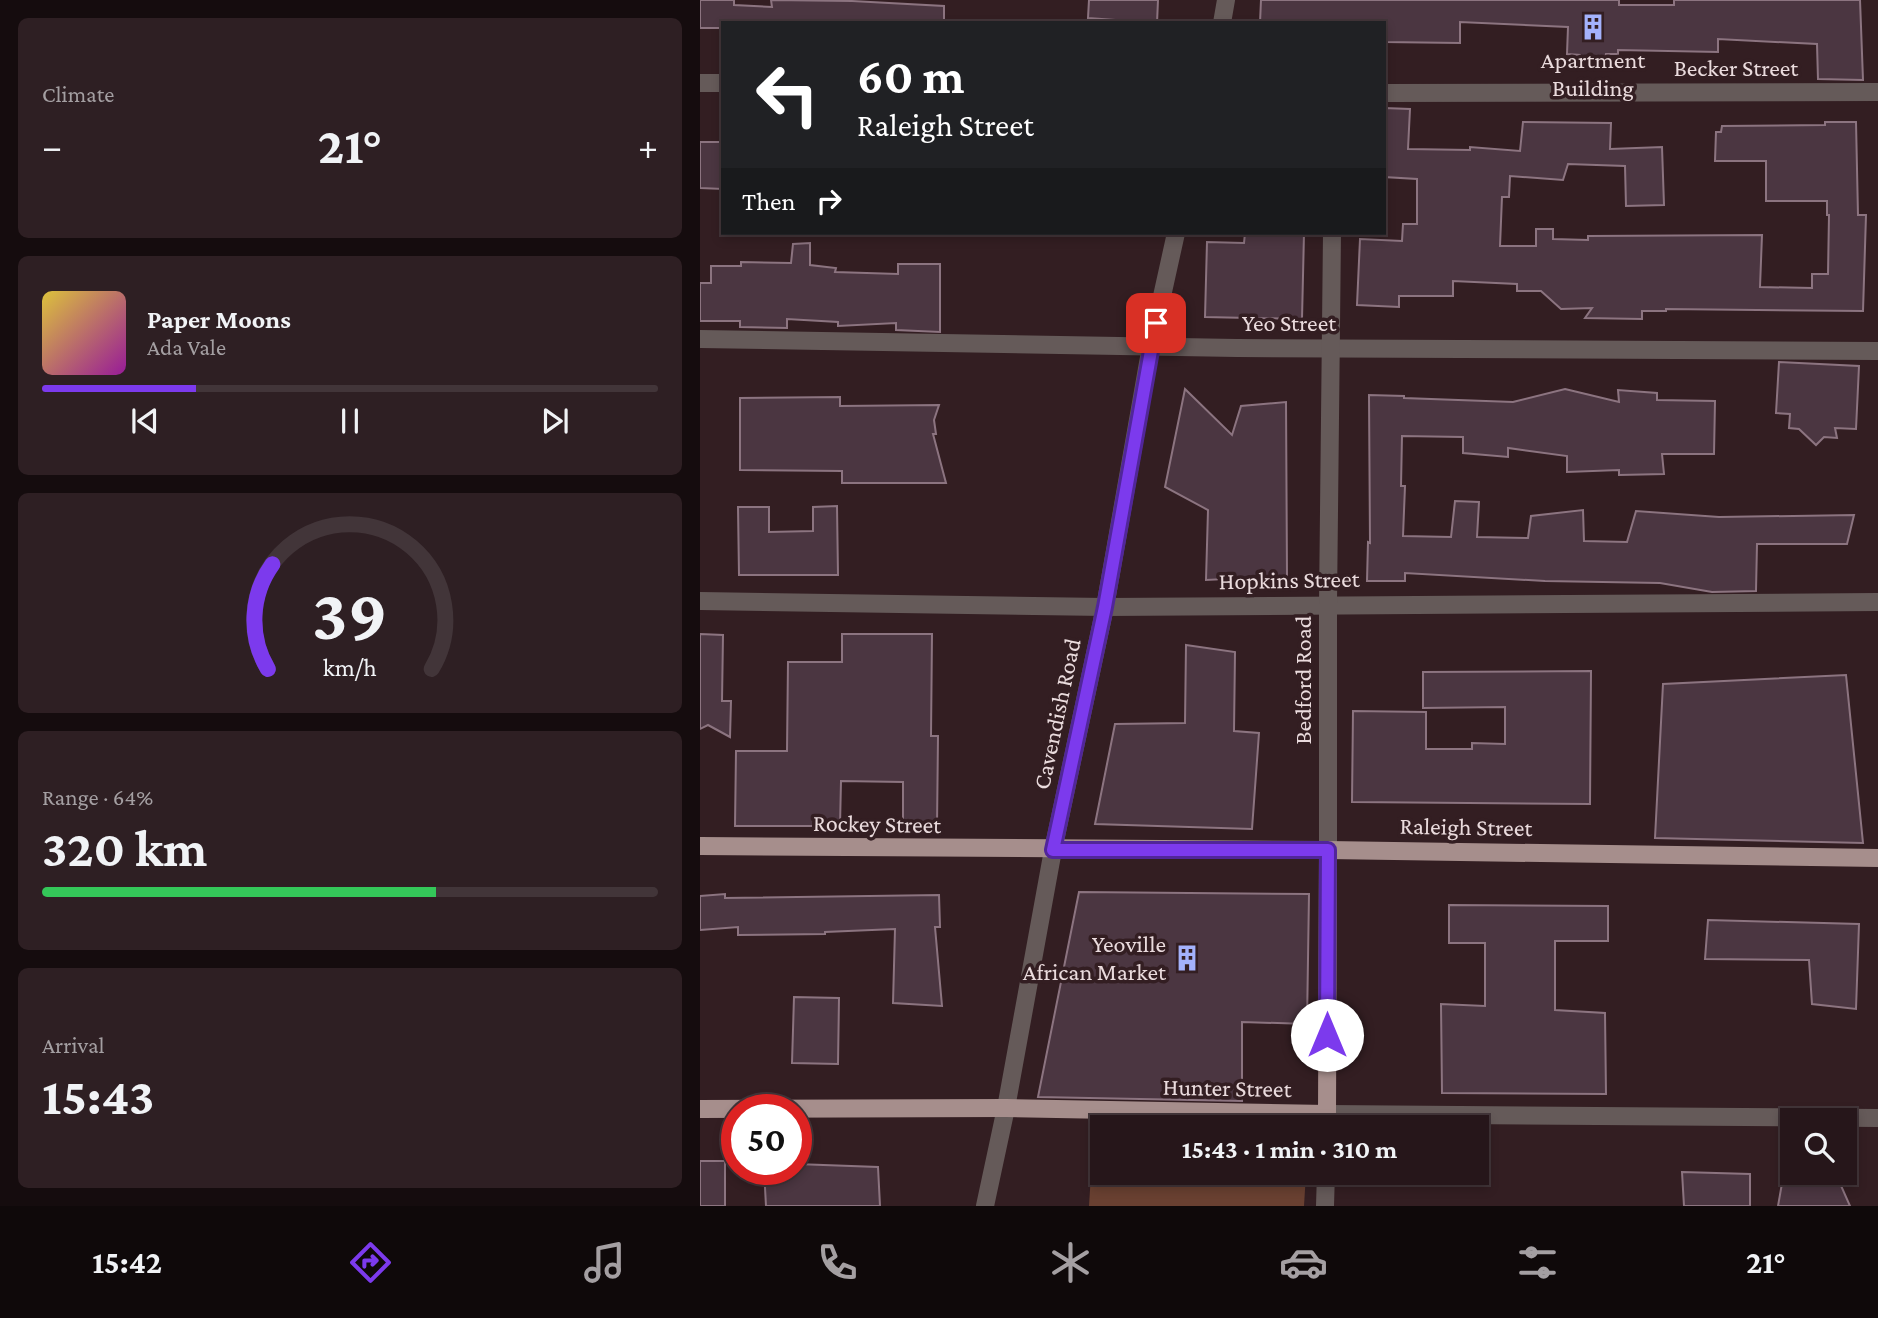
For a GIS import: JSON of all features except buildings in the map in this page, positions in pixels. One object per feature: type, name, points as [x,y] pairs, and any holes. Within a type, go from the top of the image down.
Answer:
[{"type":"main road","name":"Rockey Street","points":[[700,846],[1053,850]]},
{"type":"main road","name":"Raleigh Street","points":[[1053,850],[1328,850],[1878,858]]},
{"type":"main road","name":"Bedford Road","points":[[1327,1115],[1328,850]]},
{"type":"main road","name":"Hunter Street","points":[[700,1109],[1006,1108],[1179,1115]]},
{"type":"street","points":[[1222,21],[1226,0]]},
{"type":"street","points":[[700,83],[721,83]]},
{"type":"street","name":"Becker Street","points":[[1386,93],[1878,93]]},
{"type":"street","name":"Cavendish Road","points":[[985,1206],[1006,1108],[1053,850],[1105,607],[1151,346],[1176,235]]},
{"type":"street","name":"Bedford Road","points":[[1328,850],[1329,347],[1332,235]]},
{"type":"street","name":"Yeo Street","points":[[700,339],[1237,348],[1878,351]]},
{"type":"street","name":"Hopkins Street","points":[[700,601],[1105,607],[1878,602]]},
{"type":"street","name":"Hunter Street","points":[[1489,1120],[1878,1118]]},
{"type":"street","points":[[1325,1206],[1326,1185]]},
{"type":"shaded area","points":[[1090,1185],[1305,1185],[1304,1206],[1089,1206]]},
{"type":"place","name":"Apartment Building","points":[[1593,27]]},
{"type":"place","name":"Yeoville African Market","points":[[1187,958]]},
{"type":"route","points":[[1156,323],[1105,607],[1053,850],[1328,850],[1327,1035]]}]
